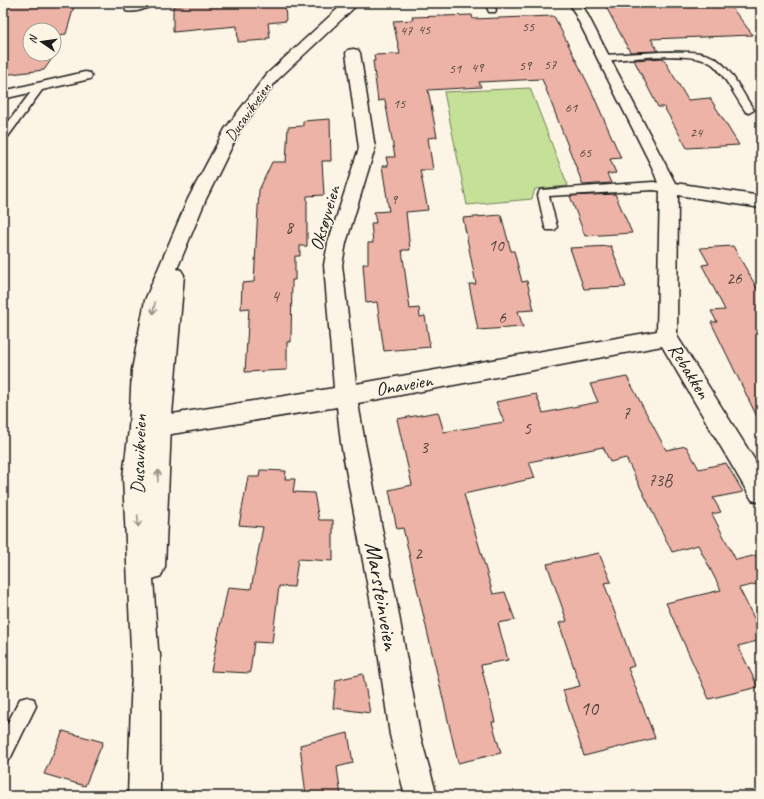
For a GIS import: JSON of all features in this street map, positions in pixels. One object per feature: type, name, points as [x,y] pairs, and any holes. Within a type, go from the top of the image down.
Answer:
[{"type":"street","points":[[131,8],[148,3]]},
{"type":"street","name":"Dusavikveien","points":[[144,796],[145,668],[158,472],[150,428],[178,246],[197,199],[233,129],[272,77],[353,3]]},
{"type":"street","name":"Rebakken","points":[[578,3],[578,8],[660,167],[669,188],[668,337],[761,492]]},
{"type":"street","name":"Oksøyveien","points":[[346,395],[333,265],[337,243],[367,148],[353,53]]},
{"type":"street","points":[[3,95],[85,76]]},
{"type":"street","points":[[669,188],[761,202]]},
{"type":"street","name":"Onaveien","points":[[150,428],[250,412],[668,337]]},
{"type":"street","name":"Marsteinveien","points":[[346,395],[353,443],[384,604],[405,735],[421,796]]},
{"type":"lane","points":[[604,58],[678,55],[703,57],[718,65],[748,110]]},
{"type":"lane","points":[[3,136],[40,86]]},
{"type":"lane","points":[[551,227],[544,206],[544,193],[653,186],[669,188]]},
{"type":"lane","points":[[3,752],[27,706]]},
{"type":"green space","points":[[530,88],[568,186],[535,189],[532,199],[467,205],[444,92]]},
{"type":"building","points":[[7,3],[33,3],[33,6],[75,3],[66,34],[62,34],[62,22],[22,22],[22,62],[50,62],[44,70],[3,75],[3,18]]},
{"type":"building","points":[[184,3],[285,3],[286,21],[268,23],[270,38],[266,38],[266,40],[238,42],[237,26],[173,32],[173,6],[183,5]]},
{"type":"building","points":[[604,3],[728,3],[753,35],[651,39],[658,51],[630,52]]},
{"type":"building","points":[[472,15],[473,19],[553,16],[591,90],[621,158],[610,159],[616,173],[607,174],[611,183],[583,185],[542,79],[479,82],[481,87],[428,90],[437,137],[428,138],[433,170],[420,170],[428,210],[406,212],[410,250],[402,250],[410,309],[419,308],[420,317],[425,316],[430,347],[384,351],[377,302],[366,303],[363,264],[368,264],[368,243],[373,243],[371,223],[376,223],[374,212],[389,211],[382,166],[388,166],[386,157],[395,157],[385,100],[378,101],[373,61],[375,61],[374,55],[400,54],[393,21],[413,20],[412,17]]},
{"type":"building","points":[[663,58],[688,100],[710,98],[739,145],[687,148],[664,107],[658,107],[634,60]]},
{"type":"building","points":[[330,119],[331,161],[322,161],[324,195],[307,196],[307,246],[300,246],[300,256],[295,256],[295,280],[292,280],[291,342],[287,342],[287,370],[245,372],[249,308],[241,309],[242,283],[254,282],[259,190],[272,162],[286,162],[288,127],[303,126],[303,121]]},
{"type":"building","points":[[615,194],[632,233],[585,236],[570,196]]},
{"type":"building","points":[[501,215],[511,251],[514,251],[522,282],[527,281],[534,310],[518,311],[523,327],[478,330],[469,284],[476,284],[463,218]]},
{"type":"building","points":[[611,246],[626,287],[584,289],[570,248]]},
{"type":"building","points":[[733,246],[761,295],[761,425],[711,322],[717,322],[711,311],[725,310],[702,265],[709,264],[700,248]]},
{"type":"building","points":[[627,377],[666,450],[686,446],[699,469],[726,463],[743,492],[713,498],[721,512],[712,514],[736,560],[761,554],[761,583],[739,588],[761,632],[761,640],[738,646],[758,687],[709,699],[666,603],[721,590],[698,545],[672,552],[626,458],[610,462],[603,447],[529,462],[535,478],[464,494],[493,594],[505,592],[515,620],[498,623],[508,660],[481,665],[495,722],[492,722],[501,753],[458,763],[403,528],[397,529],[389,490],[412,485],[397,419],[438,412],[444,432],[504,422],[496,402],[536,394],[543,413],[598,402],[590,384]]},
{"type":"building","points":[[260,470],[286,471],[285,479],[295,479],[293,492],[314,493],[319,520],[333,520],[333,561],[298,559],[294,587],[279,586],[272,643],[254,642],[250,673],[211,671],[228,587],[251,589],[263,527],[239,525],[248,477],[259,477]]},
{"type":"building","points":[[599,553],[611,582],[604,583],[634,666],[628,668],[655,738],[584,756],[563,690],[580,686],[559,623],[567,621],[547,564]]},
{"type":"building","points":[[363,674],[370,713],[333,708],[336,680]]},
{"type":"building","points":[[63,731],[103,742],[85,786],[44,774]]},
{"type":"building","points":[[348,733],[353,763],[337,767],[341,796],[306,796],[300,745]]}]
